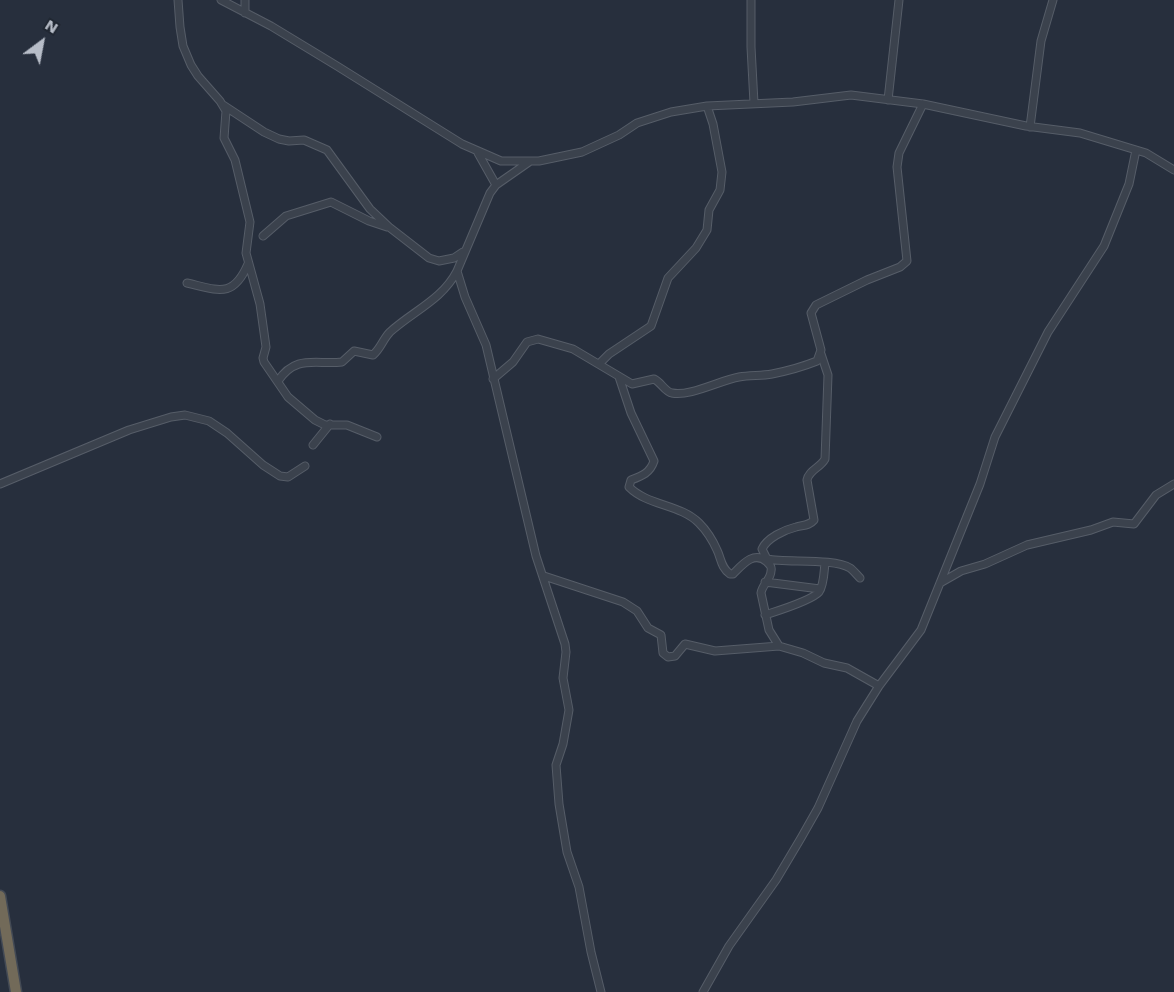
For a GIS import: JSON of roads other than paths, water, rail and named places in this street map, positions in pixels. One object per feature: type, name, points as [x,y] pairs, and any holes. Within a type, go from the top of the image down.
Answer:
[{"type":"highway","points":[[0,896],[16,992]]},
{"type":"street","points":[[178,0],[182,36],[191,65],[223,105],[279,139],[304,140],[327,150],[370,209],[389,227],[434,261],[454,258],[465,250]]},
{"type":"street","points":[[221,0],[317,54],[462,144],[501,161],[529,162],[582,152],[658,114],[707,106],[793,102],[851,95],[923,104],[1030,127],[1080,133],[1154,157],[1174,170]]},
{"type":"street","points":[[245,0],[245,13]]},
{"type":"street","points":[[751,0],[754,103]]},
{"type":"street","points":[[888,100],[899,0]]},
{"type":"street","points":[[1030,127],[1041,41],[1053,0]]},
{"type":"street","points":[[779,646],[770,630],[760,593],[771,571],[762,549],[766,543],[790,529],[812,524],[815,518],[807,480],[808,474],[822,464],[826,455],[828,375],[811,313],[816,305],[900,267],[907,261],[897,167],[899,153],[923,104]]},
{"type":"street","points":[[223,105],[226,115],[224,138],[235,160],[250,222],[246,249],[248,264],[258,294],[266,350],[263,359],[288,397],[320,423],[346,425],[377,437]]},
{"type":"street","points":[[600,363],[609,354],[651,326],[668,278],[696,248],[707,230],[710,206],[720,190],[722,172],[713,124],[707,106]]},
{"type":"street","points":[[703,992],[729,946],[776,880],[801,838],[818,808],[857,721],[879,686],[921,630],[985,473],[995,437],[1048,332],[1104,246],[1129,184],[1136,150]]},
{"type":"street","points":[[477,151],[496,185]]},
{"type":"street","points":[[278,381],[285,372],[302,363],[342,362],[354,351],[373,355],[380,348],[388,333],[442,293],[457,271],[490,193],[496,185],[529,162]]},
{"type":"street","points":[[263,236],[286,216],[331,202],[369,221],[389,227]]},
{"type":"street","points":[[187,283],[228,290],[239,281],[248,264]]},
{"type":"street","points":[[457,271],[465,297],[486,345],[528,522],[566,652],[563,678],[569,710],[563,744],[556,765],[560,814],[567,852],[579,887],[601,992]]},
{"type":"street","points":[[494,379],[513,362],[527,342],[532,339],[573,349],[600,363],[628,383],[637,385],[654,379],[662,383],[670,393],[701,389],[738,377],[800,368],[817,361],[821,354]]},
{"type":"street","points":[[619,377],[631,413],[654,461],[650,470],[631,480],[629,487],[636,493],[679,511],[698,522],[713,543],[724,568],[730,574],[750,559],[759,558],[768,561],[825,563],[848,567],[860,578]]},
{"type":"street","points":[[0,484],[129,430],[185,415],[208,421],[227,433],[263,465],[280,476],[288,477],[305,466]]},
{"type":"street","points":[[313,445],[324,428],[330,424]]},
{"type":"street","points":[[940,583],[960,571],[985,564],[1027,544],[1091,530],[1113,522],[1134,524],[1156,495],[1174,484]]},
{"type":"street","points":[[765,615],[788,608],[818,593],[825,563]]},
{"type":"street","points":[[544,576],[633,607],[648,628],[661,635],[663,653],[668,657],[675,656],[685,644],[715,651],[779,646],[803,653],[824,663],[847,668],[879,686]]},
{"type":"street","points":[[765,582],[820,589]]}]
